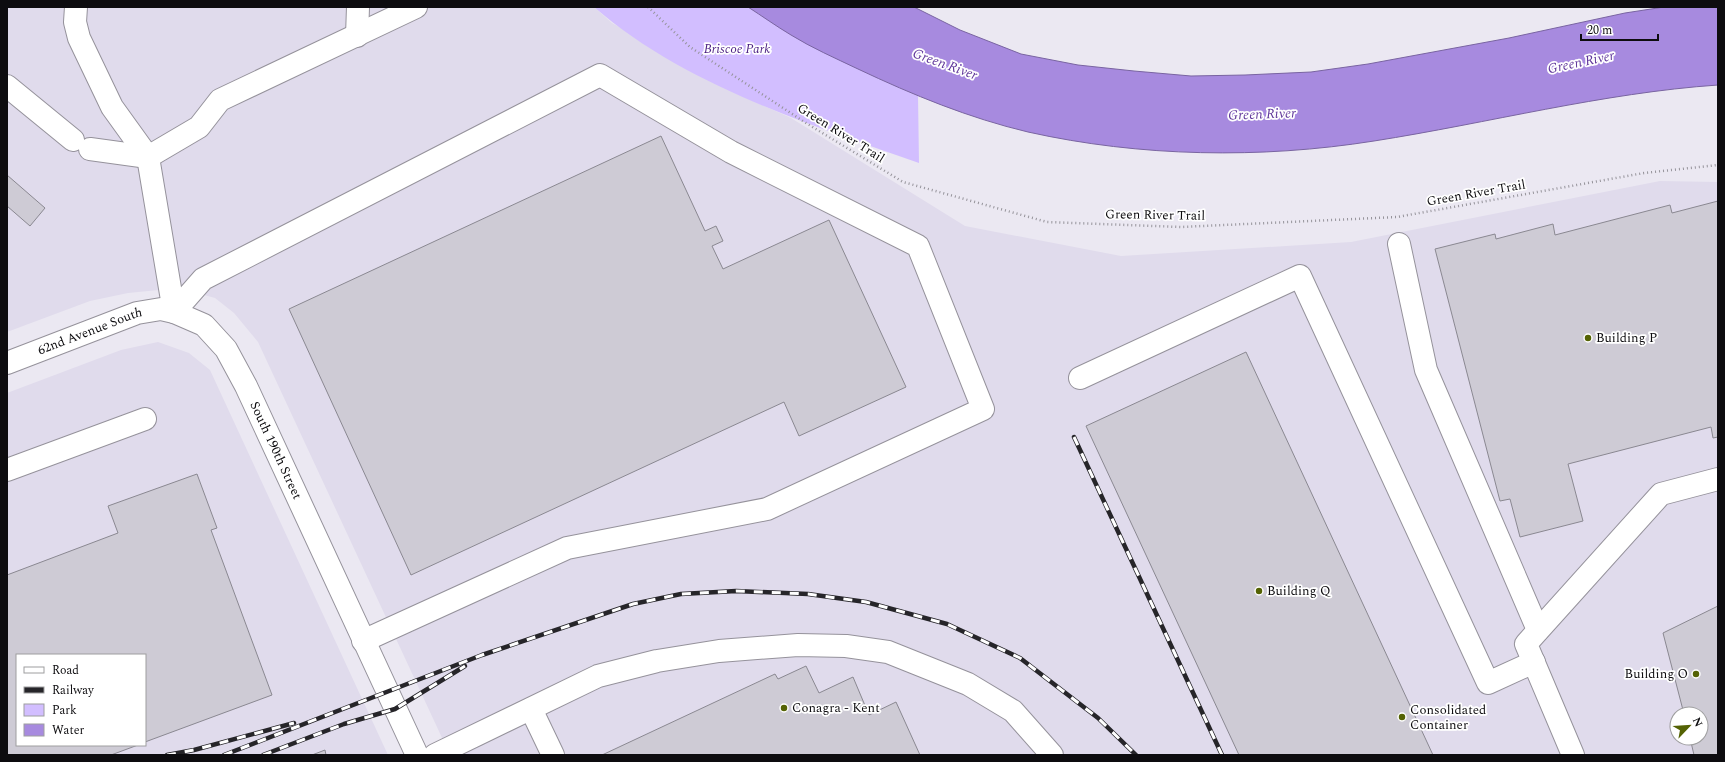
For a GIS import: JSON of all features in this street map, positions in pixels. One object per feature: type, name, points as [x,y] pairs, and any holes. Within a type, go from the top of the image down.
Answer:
[{"type":"street","points":[[76,7],[75,22],[80,38],[112,107],[148,157],[174,312]]},
{"type":"street","points":[[357,36],[358,7]]},
{"type":"street","points":[[7,86],[81,145],[148,157],[199,127],[220,100],[416,7]]},
{"type":"street","points":[[174,312],[203,279],[600,75],[731,152],[918,246],[983,409],[767,509],[567,548],[363,641]]},
{"type":"street","points":[[1399,244],[1426,370],[1538,630]]},
{"type":"street","points":[[1080,378],[1300,276],[1488,683],[1534,662]]},
{"type":"street","name":"62nd Avenue South","points":[[7,363],[137,314],[161,309],[174,312]]},
{"type":"street","name":"South 190th Street","points":[[174,312],[204,326],[226,349],[246,386],[417,755]]},
{"type":"street","points":[[7,470],[145,419]]},
{"type":"street","points":[[1573,755],[1526,644],[1661,494],[1718,479]]},
{"type":"street","points":[[435,755],[598,676],[657,661],[719,651],[798,645],[846,646],[888,652],[968,684],[1013,711],[1052,755]]},
{"type":"street","points":[[531,709],[553,755]]},
{"type":"path","name":"Green River Trail","points":[[648,7],[690,47],[806,123],[902,182],[1047,222],[1181,227],[1397,217],[1644,173],[1718,165]]},
{"type":"shaded area","points":[[7,7],[594,7],[612,23],[742,96],[791,118],[965,226],[1121,256],[1351,242],[1660,181],[1718,182],[1718,755],[450,755],[258,342],[234,313],[215,298],[179,288],[128,293],[90,301],[7,332]]},
{"type":"shaded area","points":[[158,342],[189,353],[210,370],[388,755],[7,755],[7,393],[121,350]]},
{"type":"green space","name":"Briscoe Park","points":[[594,7],[748,7],[791,35],[829,55],[918,96],[919,163],[791,117],[749,100],[707,80],[667,59],[629,34]]},
{"type":"water","name":"Green River","points":[[748,7],[914,7],[960,30],[1021,54],[1078,65],[1191,76],[1311,72],[1368,64],[1509,38],[1625,13],[1664,7],[1718,7],[1718,85],[1675,89],[1589,101],[1417,134],[1331,147],[1244,153],[1157,151],[1070,140],[1028,132],[963,113],[899,88],[824,53],[791,35]]},
{"type":"building","points":[[661,136],[705,231],[716,226],[723,241],[712,246],[723,269],[829,220],[906,387],[799,436],[784,402],[411,575],[289,309]]},
{"type":"building","points":[[7,175],[45,208],[30,226],[7,206]]},
{"type":"building","name":"Building P","points":[[1718,201],[1718,437],[1713,438],[1711,427],[1568,464],[1583,521],[1520,537],[1510,499],[1500,501],[1435,249],[1495,234],[1496,239],[1553,224],[1555,235],[1670,205],[1672,213]]},
{"type":"building","name":"Building Q","points":[[1246,352],[1433,755],[1239,755],[1086,426]]},
{"type":"building","points":[[197,474],[217,528],[211,530],[272,695],[146,742],[146,654],[16,654],[16,746],[135,746],[111,755],[7,755],[7,575],[118,533],[108,506]]},
{"type":"building","name":"Building O","points":[[1718,606],[1718,755],[1694,755],[1692,746],[1709,746],[1709,706],[1682,706],[1663,633]]},
{"type":"building","name":"Conagra - Kent","points":[[806,666],[819,693],[853,677],[869,715],[896,702],[920,755],[602,755],[775,674],[778,679]]},
{"type":"building","points":[[325,750],[326,755],[312,755]]},
{"type":"railway","points":[[1074,437],[1222,755]]},
{"type":"railway","points":[[224,755],[482,655],[633,604],[681,594],[736,591],[808,594],[866,602],[947,624],[1020,658],[1098,718],[1136,755]]},
{"type":"railway","points":[[263,755],[344,724],[395,709],[465,666]]},
{"type":"railway","points":[[167,755],[194,750],[294,723]]},
{"type":"place","name":"Building P","points":[[1588,338]]},
{"type":"place","name":"Building Q","points":[[1259,591]]},
{"type":"place","name":"Building O","points":[[1696,674]]},
{"type":"place","name":"Conagra - Kent","points":[[784,708]]},
{"type":"place","name":"Consolidated Container","points":[[1402,717]]}]
